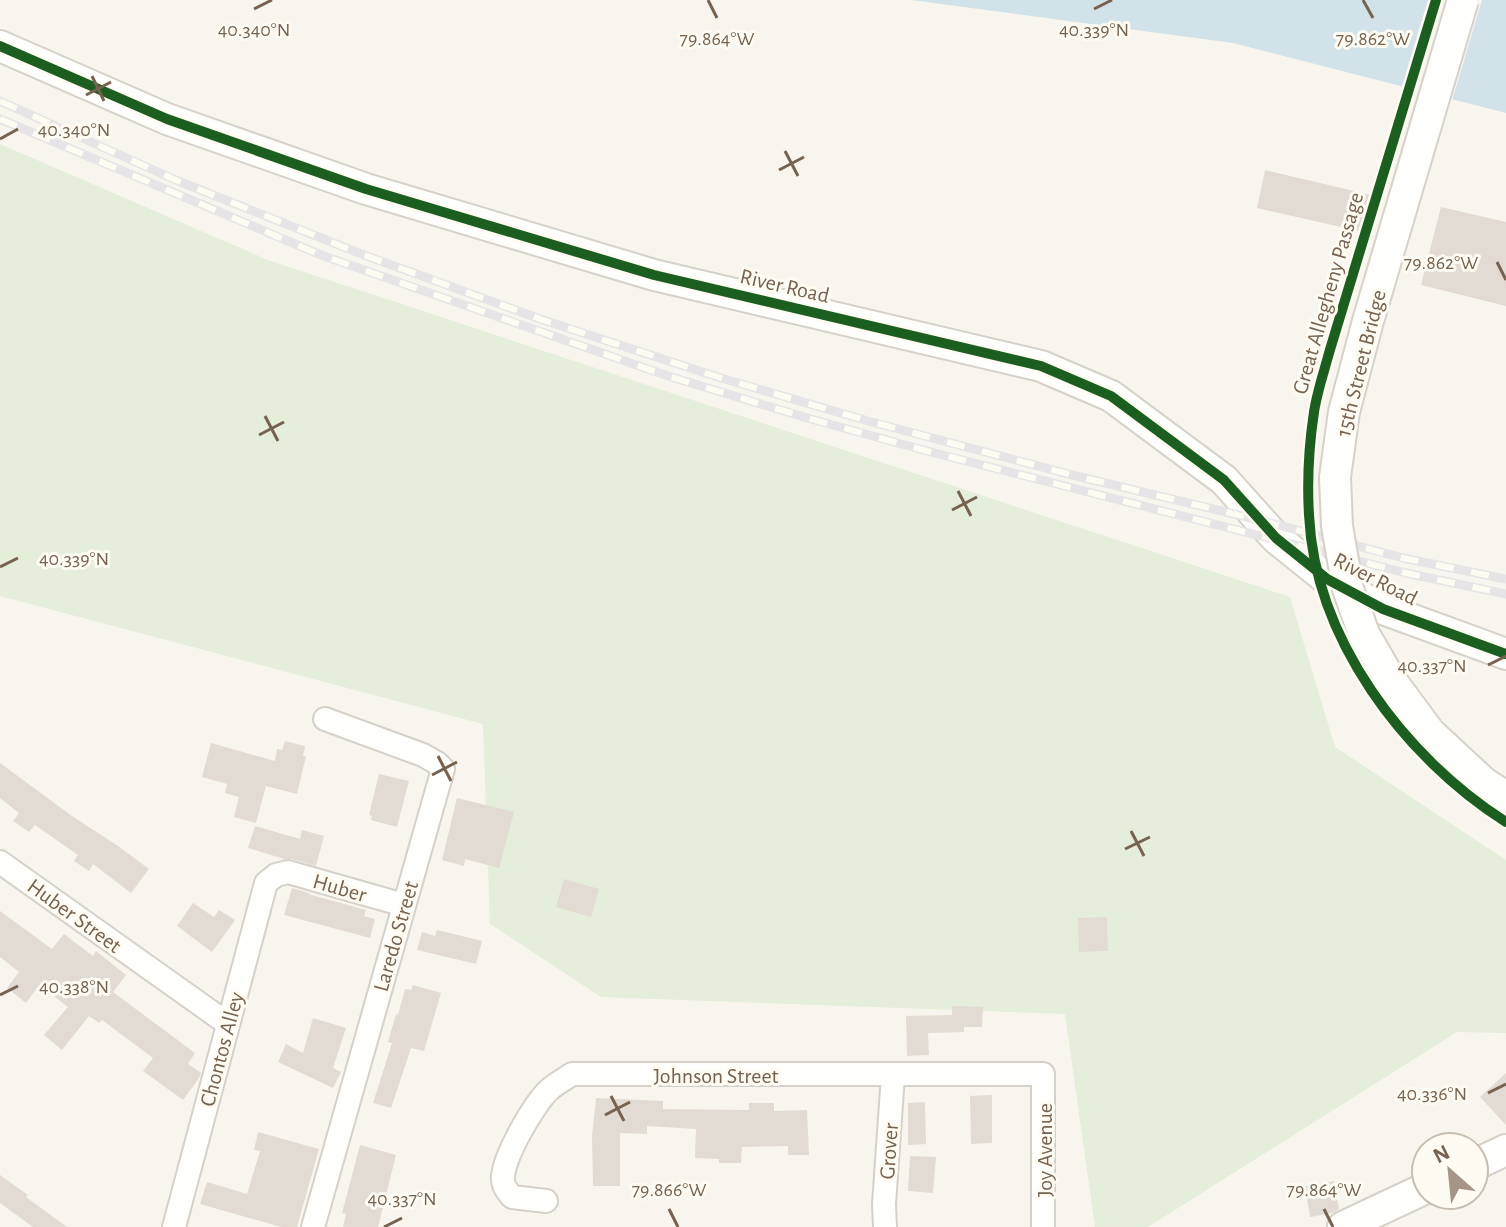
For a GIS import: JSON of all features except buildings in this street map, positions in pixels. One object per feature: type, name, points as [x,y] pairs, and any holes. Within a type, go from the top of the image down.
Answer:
[{"type":"street","name":"15th Street Bridge","points":[[1463,0],[1344,412],[1335,477],[1337,526],[1348,589],[1364,634],[1390,679],[1430,733],[1484,783],[1506,797]]},
{"type":"street","name":"River Road","points":[[0,46],[167,119],[366,189],[654,275],[1041,366],[1111,396],[1211,470],[1224,480],[1276,538],[1327,579],[1383,609],[1506,654]]},
{"type":"street","name":"Laredo Street","points":[[313,1227],[443,769],[423,755],[325,719]]},
{"type":"street","name":"Huber Street","points":[[0,862],[228,1024]]},
{"type":"street","name":"Huber","points":[[276,875],[288,872],[404,905]]},
{"type":"street","name":"Chontos Alley","points":[[174,1227],[266,883],[276,875]]},
{"type":"street","name":"Johnson Street","points":[[546,1201],[512,1197],[503,1179],[507,1159],[529,1117],[549,1090],[572,1074],[1043,1074]]},
{"type":"street","name":"Joy Avenue","points":[[1043,1074],[1043,1227]]},
{"type":"street","name":"Grover","points":[[885,1227],[893,1075]]},
{"type":"street","points":[[1343,1227],[1410,1196]]},
{"type":"green space","points":[[0,144],[268,260],[1290,597],[1335,747],[1506,860],[1506,1033],[1457,1032],[1148,1227],[1095,1227],[1065,1014],[601,997],[490,924],[483,724],[0,596]]},
{"type":"shaded area","points":[[911,0],[1506,0],[1506,113],[1233,43]]},
{"type":"pier","points":[[1434,0],[1482,0],[1451,104],[1406,92]]},
{"type":"railway","points":[[0,101],[178,181],[364,255],[543,320],[721,378],[1072,475],[1403,558],[1506,579]]},
{"type":"railway","points":[[0,119],[321,255],[668,376],[927,451],[1406,573],[1506,594]]},
{"type":"cycle path","name":"Great Allegheny Passage","points":[[1436,0],[1319,390],[1310,450],[1309,515],[1315,561],[1328,606],[1347,649],[1372,691],[1400,729],[1433,764],[1468,795],[1506,822]]},
{"type":"cycle path","points":[[0,46],[167,119],[366,189],[654,275],[1041,366],[1111,396],[1224,480],[1276,538],[1327,579],[1383,609],[1506,654]]}]
